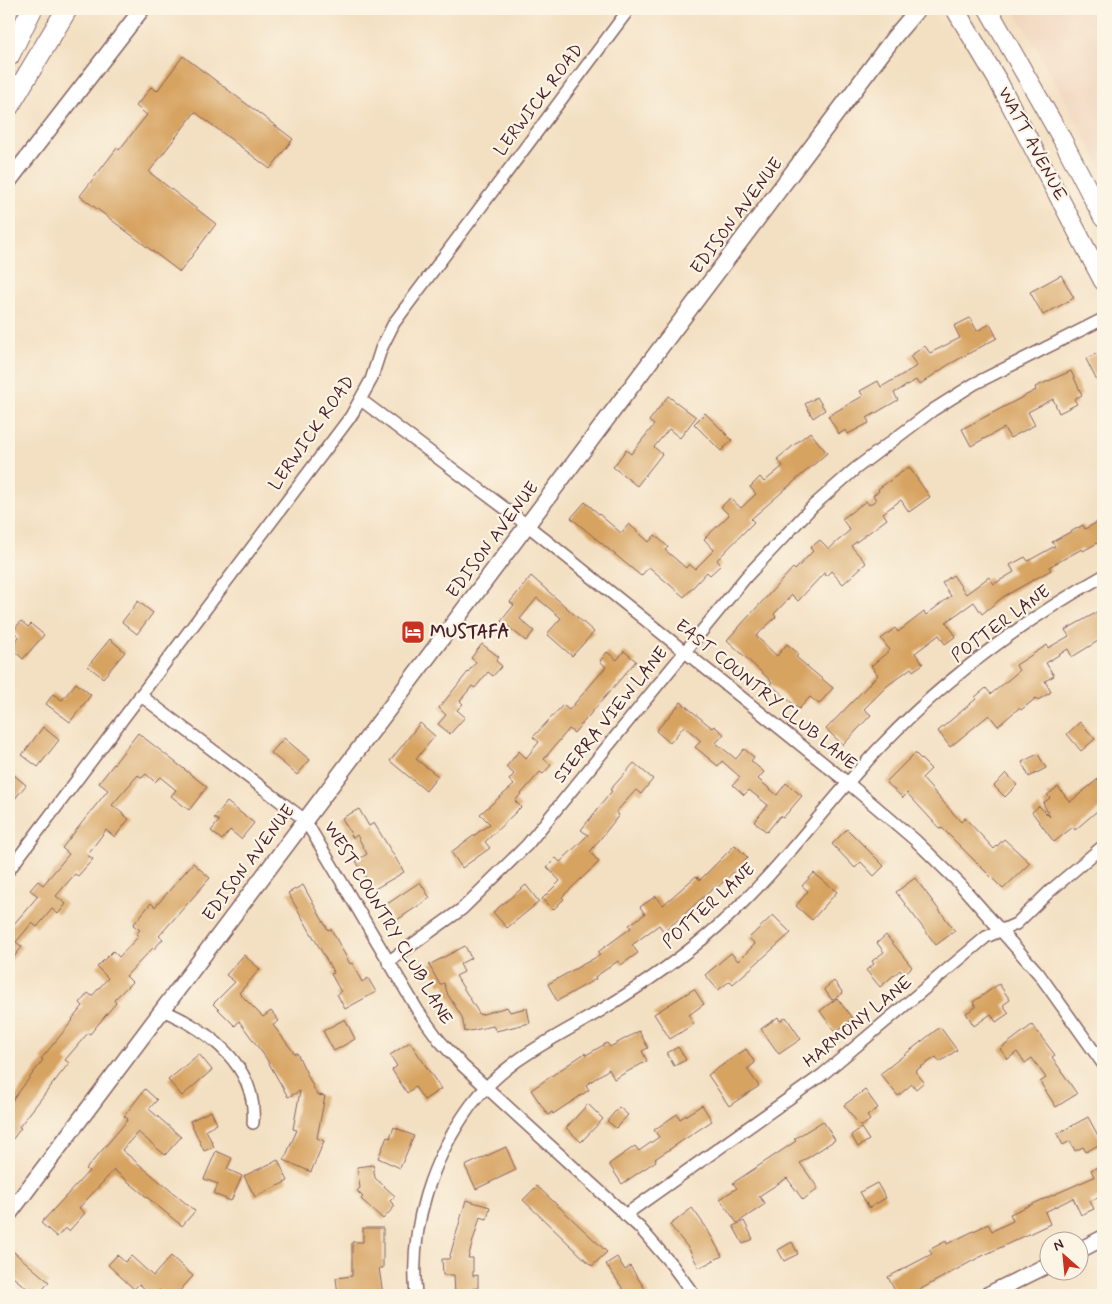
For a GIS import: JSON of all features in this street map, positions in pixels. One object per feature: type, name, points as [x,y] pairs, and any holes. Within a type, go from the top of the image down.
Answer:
[{"type":"highway","points":[[9,56],[32,9]]},
{"type":"highway","points":[[9,106],[67,9]]},
{"type":"main road","name":"WATT AVENUE","points":[[955,9],[1003,89],[1103,282]]},
{"type":"main road","name":"WATT AVENUE","points":[[988,9],[1048,114],[1103,218]]},
{"type":"street","points":[[9,181],[142,9]]},
{"type":"street","name":"LERWICK ROAD","points":[[9,870],[361,400],[371,380],[381,349],[394,323],[630,9]]},
{"type":"street","name":"EDISON AVENUE","points":[[9,1214],[894,36],[918,9]]},
{"type":"street","name":"SIERRA VIEW LANE","points":[[388,962],[433,931],[496,878],[548,821],[778,540],[813,506],[862,462],[932,410],[974,384],[1103,319]]},
{"type":"street","name":"EAST COUNTRY CLUB LANE","points":[[361,400],[527,525],[848,783],[915,840],[1002,930],[1044,981],[1103,1064]]},
{"type":"street","name":"POTTER LANE","points":[[416,1295],[415,1257],[418,1229],[432,1175],[457,1126],[487,1087],[531,1049],[639,987],[717,927],[779,866],[848,783],[903,724],[936,693],[1024,626],[1103,576]]},
{"type":"street","name":"WEST COUNTRY CLUB LANE","points":[[140,695],[305,820],[388,962],[418,1011],[439,1040],[463,1066],[625,1215],[672,1264],[694,1295]]},
{"type":"street","name":"HARMONY LANE","points":[[625,1215],[794,1096],[874,1033],[986,937],[1016,924],[1050,891],[1103,846]]},
{"type":"street","points":[[162,1010],[198,1027],[215,1040],[237,1064],[249,1087],[253,1102],[253,1123]]},
{"type":"street","points":[[1090,1245],[1103,1238]]},
{"type":"street","points":[[987,1295],[1040,1269]]},
{"type":"shaded area","points":[[1013,9],[1103,9],[1103,170],[1037,49]]},
{"type":"building","points":[[183,56],[293,139],[270,169],[195,112],[149,172],[216,224],[180,272],[80,196],[117,148],[119,150],[147,115],[136,106],[151,87],[157,91]]},
{"type":"building","points":[[1061,275],[1074,298],[1043,315],[1030,292]]},
{"type":"building","points":[[970,318],[977,331],[990,324],[997,338],[948,365],[919,385],[916,380],[894,393],[898,400],[867,418],[869,423],[848,434],[846,430],[839,434],[828,416],[863,396],[860,391],[878,381],[881,387],[917,366],[910,356],[925,346],[930,353],[960,338],[954,326]]},
{"type":"building","points":[[1103,350],[1103,393],[1086,359]]},
{"type":"building","points":[[1071,371],[1082,395],[1074,399],[1077,404],[1059,413],[1053,399],[1028,412],[1035,425],[1010,438],[1004,428],[971,446],[962,429],[1036,390],[1035,387]]},
{"type":"building","points":[[668,396],[696,417],[680,438],[669,429],[654,447],[662,454],[637,486],[613,467],[626,450],[631,454],[654,425],[649,421]]},
{"type":"building","points":[[817,397],[825,410],[813,418],[805,404]]},
{"type":"building","points":[[705,413],[732,440],[721,451],[694,424]]},
{"type":"building","points":[[810,432],[827,453],[751,519],[754,522],[717,560],[721,565],[710,575],[707,572],[684,597],[649,567],[641,576],[571,518],[585,502],[621,533],[629,524],[649,542],[655,535],[668,547],[665,550],[686,568],[689,564],[695,569],[714,550],[704,539],[729,515],[721,507],[730,498],[741,508],[756,494],[750,487],[760,477],[764,482],[783,466],[777,459]]},
{"type":"building","points":[[909,467],[930,497],[909,512],[901,500],[883,513],[887,519],[851,546],[866,563],[843,584],[831,571],[826,576],[824,573],[798,601],[792,595],[774,614],[776,617],[756,636],[777,656],[787,644],[799,654],[796,657],[833,688],[819,704],[810,697],[799,709],[770,684],[772,682],[727,640],[793,568],[795,570],[813,551],[810,548],[820,540],[829,549],[850,530],[842,519],[866,501],[869,505],[876,500],[873,495],[879,491],[878,489]]},
{"type":"building","points":[[1103,519],[1103,540],[1049,567],[1051,570],[1003,597],[982,614],[974,602],[946,622],[956,636],[945,644],[939,635],[915,653],[923,664],[913,671],[911,668],[887,686],[864,709],[871,715],[843,745],[826,729],[878,675],[871,666],[890,650],[881,639],[895,628],[898,632],[924,612],[926,615],[951,596],[942,583],[953,575],[966,594],[989,577],[994,584],[1014,572],[1010,565],[1025,557],[1028,561],[1055,546],[1052,542],[1083,525],[1085,529]]},
{"type":"building","points":[[531,576],[594,632],[572,656],[547,634],[561,618],[537,598],[520,619],[534,631],[526,641],[501,621],[514,605],[510,602]]},
{"type":"building","points":[[138,601],[153,613],[137,634],[122,622]]},
{"type":"building","points":[[1103,609],[1103,638],[1072,657],[1068,649],[1046,663],[1054,676],[1045,681],[1051,692],[1038,700],[1036,698],[1021,710],[1019,708],[998,726],[989,715],[950,747],[938,731],[976,699],[975,697],[986,688],[991,694],[1019,671],[1016,665],[1047,645],[1048,648],[1069,636],[1065,630]]},
{"type":"building","points":[[21,621],[28,627],[31,624],[44,635],[23,659],[10,647],[19,637],[13,631]]},
{"type":"building","points":[[110,639],[125,652],[103,678],[88,666]]},
{"type":"building","points":[[482,644],[499,657],[496,661],[502,666],[493,676],[488,672],[475,688],[472,686],[460,701],[463,704],[457,710],[465,717],[450,734],[438,724],[446,715],[439,708],[476,662],[471,658]]},
{"type":"building","points":[[624,651],[636,661],[574,733],[569,729],[544,759],[551,765],[543,774],[540,772],[515,801],[521,807],[485,842],[490,848],[462,868],[451,852],[490,824],[480,814],[514,785],[509,780],[514,774],[506,767],[519,751],[526,758],[539,742],[533,737],[563,705],[569,710],[606,667],[600,661],[607,652],[617,660]]},
{"type":"building","points":[[76,683],[91,695],[70,722],[46,704],[53,694],[62,700]]},
{"type":"building","points":[[681,702],[712,728],[714,726],[724,734],[716,743],[736,759],[744,749],[754,757],[751,761],[764,772],[758,779],[777,795],[786,783],[802,796],[783,818],[780,816],[767,832],[754,822],[768,805],[749,790],[744,795],[733,785],[740,777],[722,761],[718,766],[695,747],[701,741],[684,726],[670,743],[656,731]]},
{"type":"building","points":[[1080,722],[1095,739],[1081,751],[1067,734]]},
{"type":"building","points":[[420,723],[435,736],[416,759],[438,776],[426,791],[390,761]]},
{"type":"building","points":[[43,727],[59,740],[38,767],[22,755]]},
{"type":"building","points":[[138,733],[207,787],[189,810],[171,796],[176,790],[160,777],[155,782],[146,774],[142,778],[138,775],[112,805],[129,819],[115,837],[106,830],[87,855],[93,859],[78,876],[75,874],[56,896],[66,904],[58,914],[52,909],[37,927],[32,923],[16,942],[22,947],[9,963],[9,921],[13,925],[38,896],[30,890],[38,881],[43,885],[69,854],[62,848],[108,790],[99,783]]},
{"type":"building","points":[[284,738],[310,760],[297,775],[271,753]]},
{"type":"building","points":[[915,753],[931,769],[922,778],[961,822],[965,818],[994,849],[1004,839],[1030,863],[1003,889],[942,828],[940,829],[907,793],[903,798],[886,782]]},
{"type":"building","points":[[1038,754],[1046,768],[1029,777],[1022,762]]},
{"type":"building","points":[[634,763],[653,779],[641,794],[636,790],[616,812],[619,815],[590,852],[599,862],[562,897],[564,899],[553,910],[542,899],[560,881],[547,867],[556,858],[560,862],[588,835],[581,830],[612,791],[610,790]]},
{"type":"building","points":[[9,771],[26,785],[9,806]]},
{"type":"building","points":[[1006,773],[1017,785],[1005,797],[994,786]]},
{"type":"building","points":[[1103,775],[1103,806],[1075,830],[1073,827],[1054,842],[1032,812],[1039,806],[1050,817],[1043,803],[1050,798],[1047,795],[1058,787],[1070,802]]},
{"type":"building","points":[[227,802],[254,823],[241,839],[230,830],[222,840],[211,831],[219,821],[214,818]]},
{"type":"building","points":[[359,809],[369,826],[374,823],[404,872],[373,890],[356,861],[367,854],[357,835],[353,838],[342,818]]},
{"type":"building","points":[[847,829],[884,866],[874,876],[861,862],[855,868],[832,844]]},
{"type":"building","points":[[735,845],[748,858],[718,887],[716,886],[664,932],[659,925],[632,945],[638,953],[621,965],[618,961],[595,977],[596,979],[557,1001],[548,984],[600,955],[598,952],[631,928],[629,925],[645,914],[640,907],[656,896],[663,905],[696,876],[700,880]]},
{"type":"building","points":[[193,863],[210,878],[159,936],[163,939],[126,976],[132,982],[114,1000],[116,1003],[90,1034],[88,1033],[65,1060],[69,1063],[19,1127],[21,1128],[9,1144],[9,1105],[43,1060],[41,1059],[83,1006],[80,1003],[88,993],[92,996],[108,978],[97,967],[113,951],[119,957],[139,936],[136,934],[140,930],[133,925],[151,903],[155,907]]},
{"type":"building","points":[[814,873],[837,892],[812,920],[796,906],[808,891],[802,886]]},
{"type":"building","points":[[915,878],[955,931],[936,945],[896,892]]},
{"type":"building","points":[[420,882],[430,898],[394,922],[384,906]]},
{"type":"building","points":[[303,885],[328,930],[331,929],[362,982],[368,978],[376,992],[345,1009],[337,994],[341,992],[331,974],[334,973],[288,893]]},
{"type":"building","points":[[526,885],[539,902],[507,928],[493,912]]},
{"type":"building","points":[[773,915],[791,933],[733,984],[730,981],[718,990],[705,975],[731,953],[738,961],[755,944],[749,938]]},
{"type":"building","points":[[886,935],[912,967],[903,975],[900,970],[880,987],[866,970],[874,964],[872,961],[884,952],[877,943]]},
{"type":"building","points":[[465,946],[471,958],[460,964],[464,972],[456,976],[480,1015],[507,1007],[510,1012],[527,1008],[530,1023],[496,1031],[493,1026],[465,1032],[462,1017],[448,995],[444,983],[440,985],[429,965]]},
{"type":"building","points":[[244,955],[260,969],[239,993],[263,1017],[271,1011],[279,1021],[273,1025],[295,1054],[297,1053],[317,1095],[325,1096],[317,1138],[324,1141],[311,1172],[284,1160],[297,1130],[293,1129],[300,1091],[288,1097],[266,1058],[239,1021],[235,1026],[213,1004],[235,982],[226,975]]},
{"type":"building","points":[[834,981],[843,993],[832,1000],[824,989]]},
{"type":"building","points":[[999,984],[1010,1000],[1003,1005],[1009,1013],[996,1022],[991,1014],[974,1026],[966,1013],[976,1007],[973,1002]]},
{"type":"building","points":[[694,989],[704,1004],[689,1015],[694,1024],[670,1039],[654,1014]]},
{"type":"building","points":[[837,998],[853,1019],[835,1032],[820,1011]]},
{"type":"building","points":[[778,1017],[780,1021],[786,1017],[801,1039],[779,1054],[761,1029]]},
{"type":"building","points":[[345,1019],[355,1039],[334,1051],[323,1031]]},
{"type":"building","points":[[1032,1025],[1055,1055],[1052,1057],[1077,1094],[1056,1107],[1040,1082],[1046,1078],[1032,1058],[1025,1063],[1017,1052],[1008,1059],[1000,1049]]},
{"type":"building","points":[[940,1027],[957,1050],[940,1062],[936,1057],[915,1071],[924,1082],[916,1089],[912,1084],[898,1096],[880,1074]]},
{"type":"building","points":[[639,1031],[648,1048],[642,1051],[647,1061],[614,1079],[609,1069],[586,1085],[589,1090],[553,1114],[552,1112],[548,1115],[531,1090],[585,1053],[586,1055],[607,1043],[610,1047]]},
{"type":"building","points":[[410,1042],[441,1089],[424,1100],[415,1087],[407,1093],[392,1070],[397,1066],[390,1055]]},
{"type":"building","points":[[678,1047],[686,1060],[674,1066],[667,1053]]},
{"type":"building","points":[[746,1049],[755,1063],[747,1069],[759,1086],[729,1106],[708,1075]]},
{"type":"building","points":[[199,1054],[212,1070],[182,1096],[168,1080]]},
{"type":"building","points":[[145,1089],[157,1100],[149,1109],[181,1137],[165,1155],[138,1132],[122,1150],[195,1211],[182,1226],[114,1170],[79,1208],[85,1213],[69,1231],[65,1228],[57,1237],[41,1223],[89,1171],[86,1169],[128,1119],[124,1116]]},
{"type":"building","points":[[865,1090],[878,1108],[867,1116],[870,1120],[861,1127],[844,1105]]},
{"type":"building","points":[[588,1104],[603,1119],[581,1142],[566,1128]]},
{"type":"building","points":[[702,1105],[712,1121],[655,1159],[656,1161],[622,1184],[609,1164],[635,1146],[639,1151],[659,1137],[654,1130],[677,1114],[680,1119]]},
{"type":"building","points":[[619,1107],[628,1115],[616,1128],[607,1121]]},
{"type":"building","points":[[211,1111],[217,1124],[206,1130],[214,1147],[204,1151],[190,1121]]},
{"type":"building","points":[[1088,1117],[1102,1143],[1086,1152],[1083,1147],[1075,1151],[1070,1141],[1063,1145],[1057,1134]]},
{"type":"building","points":[[823,1121],[835,1140],[800,1163],[818,1188],[803,1200],[787,1178],[759,1196],[765,1204],[737,1223],[720,1199],[737,1188],[733,1183],[796,1141],[794,1139]]},
{"type":"building","points":[[394,1127],[414,1136],[400,1168],[378,1158],[387,1137],[390,1138]]},
{"type":"building","points":[[861,1128],[869,1140],[858,1147],[851,1135]]},
{"type":"building","points":[[506,1147],[516,1170],[476,1189],[465,1166]]},
{"type":"building","points":[[216,1151],[232,1158],[227,1169],[242,1176],[231,1201],[214,1194],[218,1184],[204,1179]]},
{"type":"building","points":[[278,1160],[288,1181],[255,1197],[244,1176]]},
{"type":"building","points":[[373,1165],[375,1178],[395,1196],[390,1201],[395,1206],[383,1219],[361,1199],[363,1197],[357,1191],[360,1188],[357,1167]]},
{"type":"building","points":[[1103,1165],[1103,1196],[1090,1201],[1094,1209],[1081,1215],[1073,1198],[1045,1212],[1050,1224],[976,1259],[910,1295],[897,1295],[888,1277],[932,1254],[929,1250],[946,1241],[947,1244],[988,1224],[992,1231],[1013,1221],[1010,1214],[1094,1177],[1091,1170]]},
{"type":"building","points":[[877,1183],[886,1198],[869,1208],[860,1192]]},
{"type":"building","points":[[537,1186],[607,1252],[592,1266],[523,1200]]},
{"type":"building","points":[[466,1200],[490,1207],[487,1219],[480,1217],[468,1258],[473,1258],[473,1276],[478,1275],[478,1288],[472,1288],[472,1295],[455,1295],[454,1275],[443,1275],[442,1259],[449,1259]]},
{"type":"building","points":[[692,1208],[706,1227],[722,1256],[699,1268],[689,1249],[670,1225]]},
{"type":"building","points":[[744,1221],[753,1239],[743,1244],[733,1226]]},
{"type":"building","points":[[363,1228],[383,1228],[383,1268],[379,1268],[383,1295],[338,1295],[336,1278],[352,1276],[352,1242],[363,1242]]},
{"type":"building","points":[[792,1242],[798,1254],[784,1261],[778,1250]]},
{"type":"building","points":[[9,1248],[49,1282],[38,1295],[23,1295],[28,1289],[9,1274]]},
{"type":"building","points":[[117,1255],[125,1262],[131,1256],[153,1276],[171,1256],[193,1276],[176,1295],[165,1295],[160,1290],[152,1295],[139,1284],[134,1289],[108,1265]]},
{"type":"building","points":[[617,1257],[625,1270],[630,1266],[649,1295],[627,1295],[606,1264]]},
{"type":"place","name":"MUSTAFA","points":[[413,632]]}]
